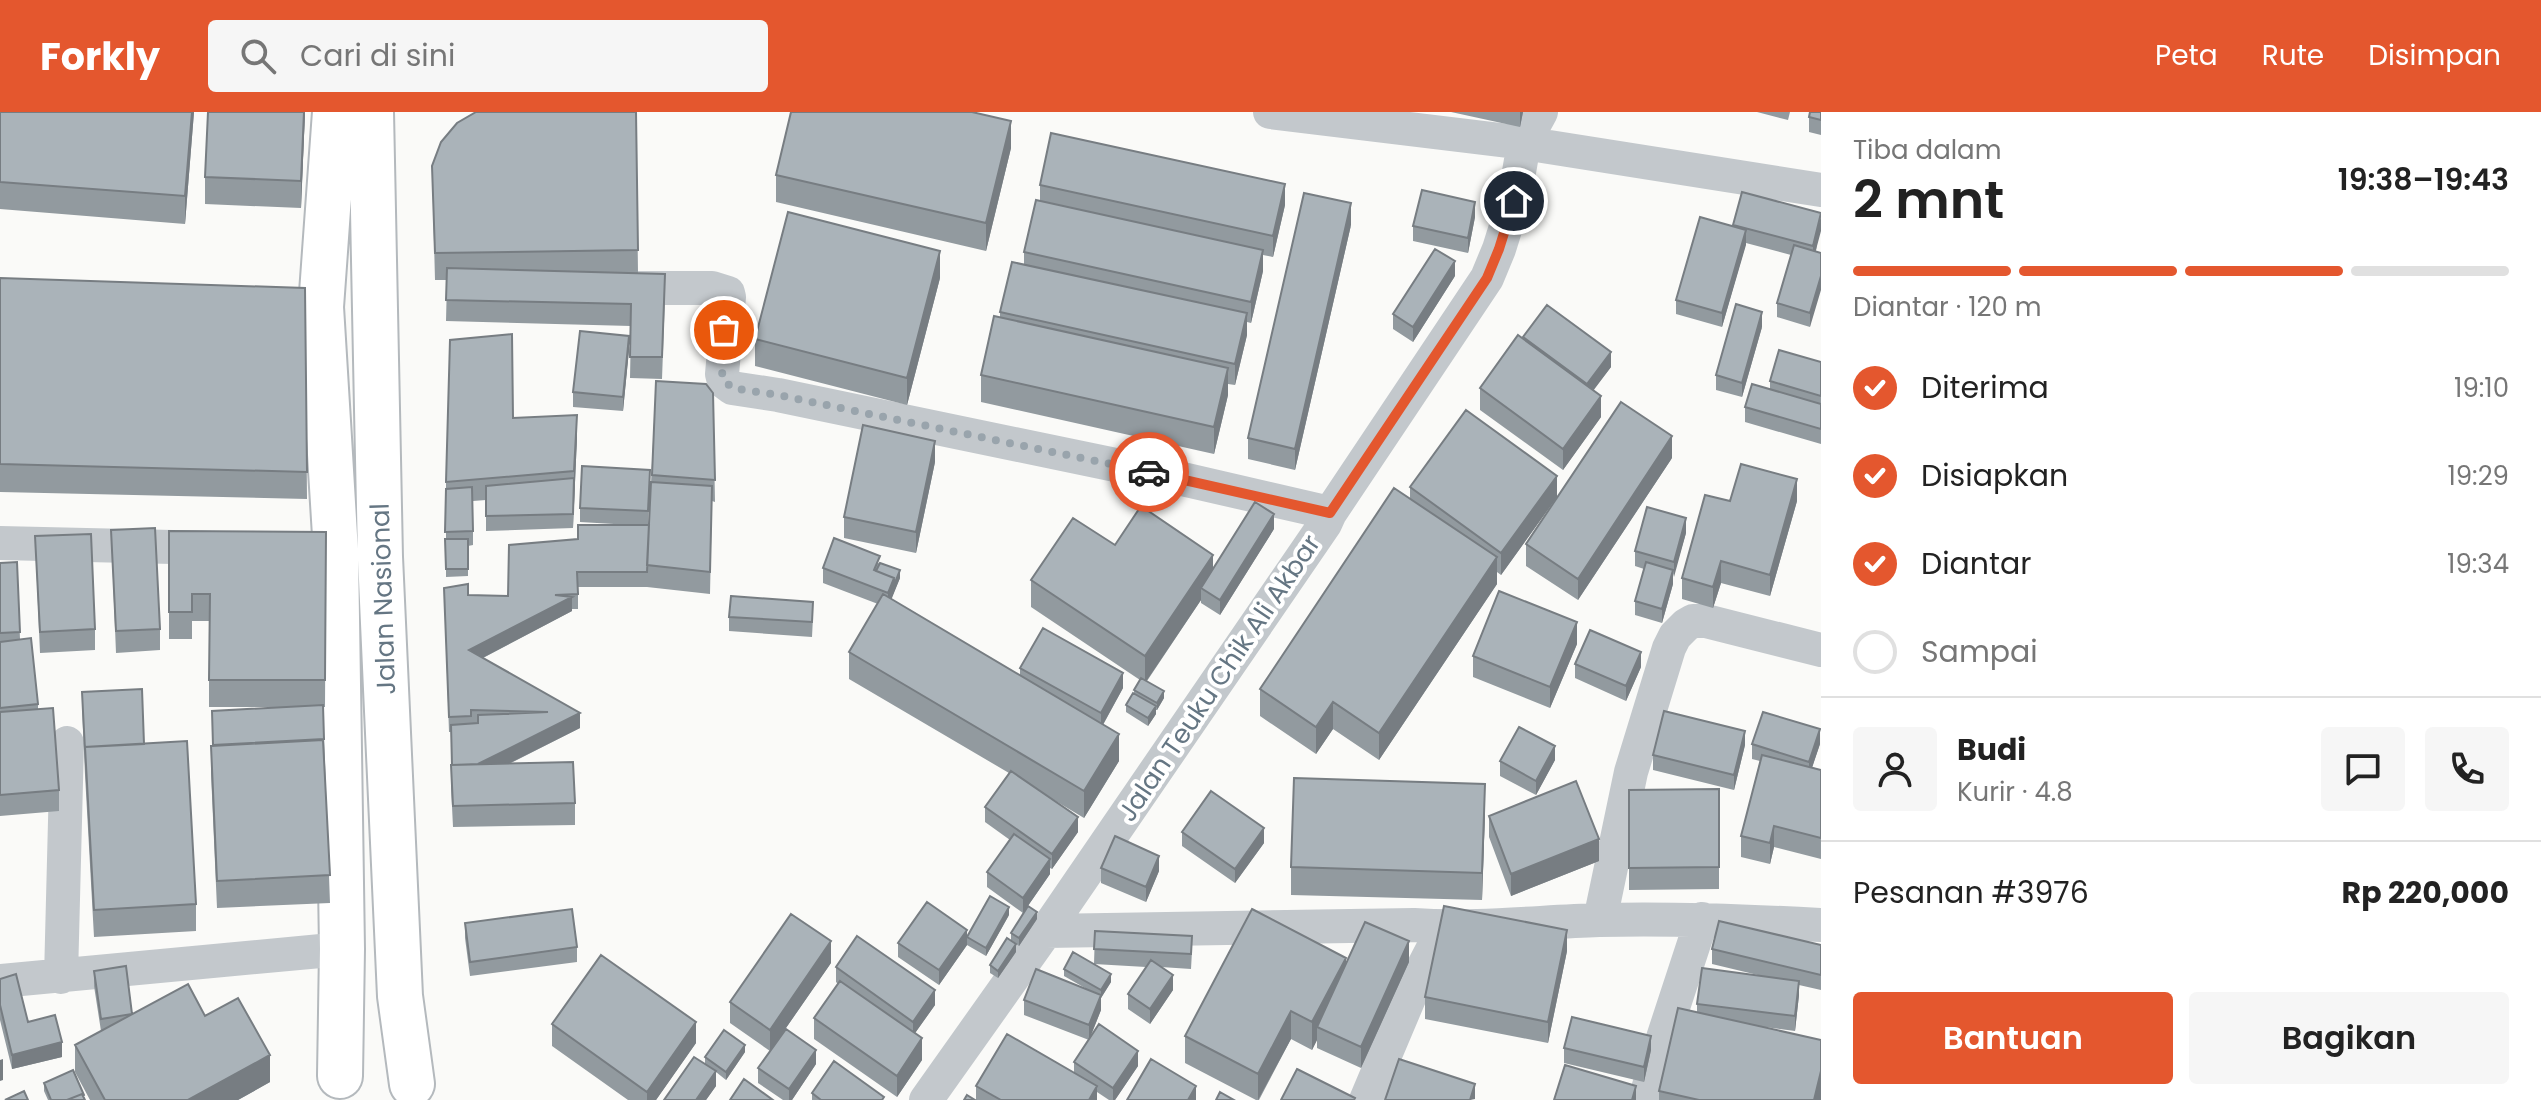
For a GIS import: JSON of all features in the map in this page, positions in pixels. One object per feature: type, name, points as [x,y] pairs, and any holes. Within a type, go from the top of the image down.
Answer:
[{"type":"highway","name":"Jalan Nasional","points":[[335,112],[321,307],[321,552],[342,949],[335,1088]]},
{"type":"highway","name":"Jalan Nasional","points":[[371,112],[380,557],[400,996],[415,1092]]},
{"type":"highway","points":[[275,304],[321,307]]},
{"type":"highway","points":[[335,1088],[353,1066],[369,1060],[387,1062],[402,1070],[415,1092]]},
{"type":"street","points":[[1270,112],[1524,143],[1821,190]]},
{"type":"street","name":"Jalan Teuku Chik Ali Akbar","points":[[926,1100],[1046,931],[1325,524],[1487,278],[1514,201],[1524,143],[1541,112]]},
{"type":"street","points":[[602,288],[725,290],[729,297],[722,374],[724,382],[732,388],[1178,478],[1330,513]]},
{"type":"street","points":[[0,543],[245,549]]},
{"type":"street","points":[[1600,920],[1631,772],[1666,656],[1675,636],[1693,621],[1706,621],[1821,650]]},
{"type":"street","points":[[61,977],[67,743]]},
{"type":"street","points":[[1046,931],[1290,926],[1444,927],[1702,919],[1821,925]]},
{"type":"street","points":[[1645,1100],[1702,919]]},
{"type":"street","points":[[1366,1100],[1418,977],[1444,927]]},
{"type":"street","points":[[0,981],[342,949]]},
{"type":"building","points":[[0,112],[192,112],[185,196],[0,182]]},
{"type":"building","points":[[208,112],[304,112],[301,181],[205,177]]},
{"type":"building","points":[[476,112],[636,112],[638,250],[435,253],[432,166],[441,142],[457,123]]},
{"type":"building","points":[[791,112],[972,112],[1011,121],[986,223],[776,175]]},
{"type":"building","points":[[1810,112],[1821,112],[1821,120],[1809,117]]},
{"type":"building","points":[[1051,133],[1285,184],[1273,236],[1040,185]]},
{"type":"building","points":[[1422,190],[1475,202],[1468,238],[1413,226]]},
{"type":"building","points":[[1742,192],[1821,213],[1813,246],[1733,225]]},
{"type":"building","points":[[1304,193],[1351,203],[1295,449],[1248,438]]},
{"type":"building","points":[[1036,200],[1263,250],[1251,302],[1024,252]]},
{"type":"building","points":[[788,212],[940,251],[907,378],[755,339]]},
{"type":"building","points":[[1700,217],[1746,230],[1722,313],[1676,300]]},
{"type":"building","points":[[1794,245],[1821,253],[1821,276],[1810,313],[1777,303]]},
{"type":"building","points":[[1435,249],[1455,261],[1413,327],[1393,314]]},
{"type":"building","points":[[1012,262],[1247,313],[1235,364],[1000,312]]},
{"type":"building","points":[[447,268],[665,274],[662,357],[630,357],[631,304],[446,300]]},
{"type":"building","points":[[0,278],[305,288],[307,472],[0,464]]},
{"type":"building","points":[[1736,304],[1762,312],[1742,383],[1716,375]]},
{"type":"building","points":[[1547,305],[1611,352],[1587,384],[1523,337]]},
{"type":"building","points":[[994,316],[1228,368],[1214,427],[981,375]]},
{"type":"building","points":[[580,331],[629,336],[623,397],[573,392]]},
{"type":"building","points":[[512,334],[513,418],[577,415],[574,471],[446,482],[450,340]]},
{"type":"building","points":[[1518,335],[1601,396],[1563,449],[1480,388]]},
{"type":"building","points":[[1779,350],[1821,362],[1821,396],[1770,381]]},
{"type":"building","points":[[656,381],[706,384],[713,393],[715,480],[652,475]]},
{"type":"building","points":[[1752,384],[1821,404],[1821,429],[1745,407]]},
{"type":"building","points":[[1621,402],[1672,436],[1578,579],[1526,544]]},
{"type":"building","points":[[1466,410],[1557,476],[1501,553],[1410,487]]},
{"type":"building","points":[[863,425],[935,441],[916,532],[844,517]]},
{"type":"building","points":[[1741,464],[1797,479],[1770,575],[1721,561],[1713,587],[1682,578],[1705,495],[1730,501]]},
{"type":"building","points":[[582,466],[650,470],[648,511],[580,508]]},
{"type":"building","points":[[574,478],[573,514],[486,516],[486,486]]},
{"type":"building","points":[[651,482],[712,486],[710,572],[647,565]]},
{"type":"building","points":[[472,487],[473,531],[445,532],[446,489]]},
{"type":"building","points":[[1394,488],[1497,557],[1379,733],[1333,702],[1316,727],[1260,689]]},
{"type":"building","points":[[1255,502],[1274,514],[1220,600],[1201,588]]},
{"type":"building","points":[[1141,506],[1213,555],[1145,656],[1031,580],[1073,518],[1115,545]]},
{"type":"building","points":[[1647,507],[1686,518],[1674,562],[1635,551]]},
{"type":"building","points":[[578,525],[649,525],[647,572],[577,572],[578,594],[555,595],[572,597],[469,650],[580,713],[478,764],[452,765],[451,725],[478,723],[478,715],[548,712],[471,710],[471,716],[449,717],[444,588],[468,584],[468,595],[508,596],[509,545],[578,539]]},
{"type":"building","points":[[155,528],[160,629],[116,631],[111,530]]},
{"type":"building","points":[[169,531],[326,532],[325,680],[209,680],[210,594],[192,594],[192,612],[169,612]]},
{"type":"building","points":[[91,534],[95,629],[40,632],[35,536]]},
{"type":"building","points":[[834,538],[880,556],[874,570],[894,578],[888,593],[823,568]]},
{"type":"building","points":[[445,539],[468,539],[468,569],[446,569]]},
{"type":"building","points":[[17,562],[20,632],[0,633],[0,563]]},
{"type":"building","points":[[1646,562],[1673,570],[1662,609],[1635,601]]},
{"type":"building","points":[[880,563],[900,570],[894,585],[894,578],[876,571]]},
{"type":"building","points":[[1499,591],[1577,622],[1550,687],[1473,656]]},
{"type":"building","points":[[883,594],[1119,734],[1084,791],[849,652]]},
{"type":"building","points":[[731,596],[813,602],[812,622],[729,617]]},
{"type":"building","points":[[1043,628],[1123,673],[1101,713],[1020,668]]},
{"type":"building","points":[[1590,630],[1641,652],[1626,686],[1575,664]]},
{"type":"building","points":[[31,638],[38,704],[0,708],[0,642]]},
{"type":"building","points":[[1141,678],[1164,691],[1157,703],[1134,690]]},
{"type":"building","points":[[142,689],[144,744],[85,747],[85,750],[82,692]]},
{"type":"building","points":[[1133,693],[1156,706],[1148,718],[1126,705]]},
{"type":"building","points":[[323,705],[324,739],[213,745],[212,711]]},
{"type":"building","points":[[53,708],[59,790],[0,795],[0,712]]},
{"type":"building","points":[[1664,711],[1745,731],[1734,775],[1653,755]]},
{"type":"building","points":[[1763,712],[1820,729],[1809,762],[1752,744]]},
{"type":"building","points":[[1519,727],[1555,746],[1536,781],[1500,761]]},
{"type":"building","points":[[323,740],[330,875],[217,881],[211,746]]},
{"type":"building","points":[[187,741],[196,904],[94,910],[85,747]]},
{"type":"building","points":[[1762,755],[1821,770],[1821,838],[1774,826],[1770,843],[1741,836]]},
{"type":"building","points":[[573,762],[575,803],[453,806],[451,765]]},
{"type":"building","points":[[1011,771],[1078,817],[1052,854],[985,807]]},
{"type":"building","points":[[1294,778],[1485,784],[1482,873],[1291,867]]},
{"type":"building","points":[[1576,781],[1599,839],[1511,874],[1489,816]]},
{"type":"building","points":[[1719,789],[1719,867],[1629,868],[1629,790]]},
{"type":"building","points":[[1211,791],[1264,828],[1235,869],[1182,832]]},
{"type":"building","points":[[1014,834],[1050,859],[1023,898],[987,872]]},
{"type":"building","points":[[1115,836],[1159,856],[1146,887],[1101,868]]},
{"type":"building","points":[[990,896],[1009,907],[986,948],[967,937]]},
{"type":"building","points":[[927,902],[967,930],[939,970],[898,943]]},
{"type":"building","points":[[1028,906],[1037,912],[1019,938],[1011,933]]},
{"type":"building","points":[[1444,906],[1567,930],[1548,1022],[1425,997]]},
{"type":"building","points":[[572,909],[577,947],[470,962],[465,923]]},
{"type":"building","points":[[1252,909],[1346,958],[1312,1022],[1291,1011],[1258,1074],[1185,1036]]},
{"type":"building","points":[[791,914],[831,941],[770,1030],[730,1002]]},
{"type":"building","points":[[1719,921],[1821,945],[1821,975],[1712,949]]},
{"type":"building","points":[[1365,922],[1409,941],[1361,1047],[1317,1027]]},
{"type":"building","points":[[1095,931],[1192,936],[1191,954],[1094,949]]},
{"type":"building","points":[[857,936],[935,990],[913,1022],[836,967]]},
{"type":"building","points":[[1007,938],[1016,944],[998,971],[990,965]]},
{"type":"building","points":[[1073,952],[1111,974],[1101,990],[1064,969]]},
{"type":"building","points":[[601,955],[696,1022],[647,1092],[552,1024]]},
{"type":"building","points":[[1151,960],[1173,975],[1150,1009],[1128,994]]},
{"type":"building","points":[[126,966],[132,1014],[101,1019],[94,971]]},
{"type":"building","points":[[1702,968],[1799,981],[1795,1016],[1697,1004]]},
{"type":"building","points":[[1036,969],[1101,995],[1089,1025],[1024,1000]]},
{"type":"building","points":[[16,974],[28,1022],[55,1015],[62,1042],[12,1055],[0,1005],[0,979]]},
{"type":"building","points":[[840,981],[922,1038],[897,1076],[814,1018]]},
{"type":"building","points":[[188,984],[205,1016],[238,998],[270,1055],[188,1100],[105,1100],[75,1045]]},
{"type":"building","points":[[1678,1008],[1821,1040],[1821,1071],[1814,1100],[1699,1100],[1659,1091]]},
{"type":"building","points":[[1572,1017],[1651,1036],[1644,1067],[1564,1048]]},
{"type":"building","points":[[1099,1024],[1138,1051],[1113,1088],[1074,1062]]},
{"type":"building","points":[[786,1029],[816,1050],[789,1089],[758,1068]]},
{"type":"building","points":[[724,1030],[745,1045],[726,1072],[705,1057]]},
{"type":"building","points":[[1007,1034],[1097,1086],[1089,1100],[1001,1100],[976,1086]]},
{"type":"building","points":[[694,1057],[716,1071],[696,1100],[664,1100]]},
{"type":"building","points":[[1151,1059],[1196,1086],[1188,1100],[1127,1100]]},
{"type":"building","points":[[1399,1059],[1475,1084],[1470,1100],[1385,1100]]},
{"type":"building","points":[[834,1061],[884,1097],[882,1100],[821,1100],[812,1093]]},
{"type":"building","points":[[1565,1065],[1636,1086],[1632,1100],[1554,1100]]},
{"type":"building","points":[[1297,1069],[1355,1098],[1354,1100],[1281,1100]]},
{"type":"building","points":[[73,1070],[84,1095],[51,1100],[44,1083]]},
{"type":"building","points":[[744,1079],[773,1100],[730,1100]]},
{"type":"building","points":[[24,1091],[28,1100],[5,1100]]},
{"type":"building","points":[[1220,1092],[1234,1100],[1216,1100]]},
{"type":"building","points":[[82,1094],[85,1100],[67,1100]]},
{"type":"way so far","points":[[724,330],[722,378],[732,388],[1149,472]]},
{"type":"route","points":[[1149,472],[1330,513],[1487,278],[1514,201]]}]
